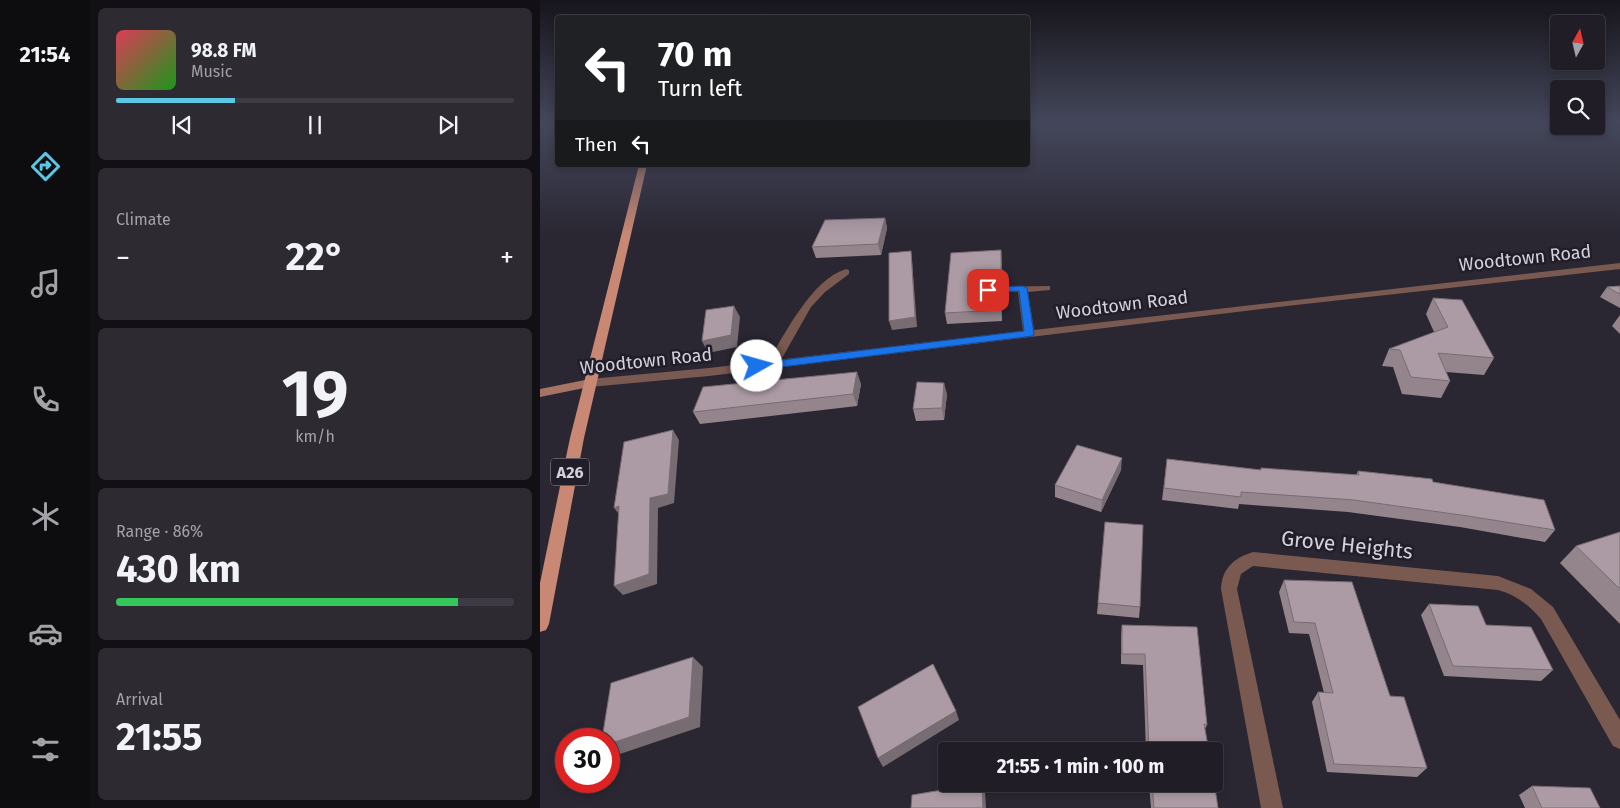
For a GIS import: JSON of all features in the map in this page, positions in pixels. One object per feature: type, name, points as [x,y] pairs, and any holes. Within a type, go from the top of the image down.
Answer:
[{"type":"main road","name":"A26","points":[[540,624],[590,383],[643,167]]},
{"type":"street","name":"Woodtown Road","points":[[540,393],[590,383],[773,364],[1620,266]]},
{"type":"street","points":[[773,364],[807,306],[821,290],[846,272]]},
{"type":"street","points":[[1023,288],[1029,334]]},
{"type":"street","points":[[988,290],[1046,288]]},
{"type":"street","name":"Grove Heights","points":[[1272,808],[1230,589],[1231,574],[1236,566],[1253,559],[1498,583],[1522,591],[1541,606],[1551,620],[1620,739]]},
{"type":"building","points":[[885,218],[878,244],[812,247],[825,220]]},
{"type":"building","points":[[1001,250],[1001,274],[986,274],[981,277],[983,283],[1001,283],[1001,310],[945,313],[951,253]]},
{"type":"building","points":[[911,251],[915,317],[889,321],[889,253]]},
{"type":"building","points":[[1620,286],[1620,294],[1607,287]]},
{"type":"building","points":[[1433,298],[1462,300],[1494,358],[1438,353],[1450,381],[1411,377],[1400,350],[1389,349],[1448,327]]},
{"type":"building","points":[[734,306],[731,335],[702,341],[706,310]]},
{"type":"building","points":[[857,372],[853,394],[693,412],[703,387]]},
{"type":"building","points":[[917,382],[944,383],[942,408],[913,409]]},
{"type":"building","points":[[673,430],[668,494],[650,498],[649,574],[614,586],[619,506],[614,508],[624,442]]},
{"type":"building","points":[[1077,445],[1122,458],[1102,500],[1055,485]]},
{"type":"building","points":[[1167,459],[1261,470],[1261,468],[1359,475],[1358,471],[1432,479],[1433,482],[1544,500],[1555,530],[1354,500],[1241,492],[1241,497],[1164,488]]},
{"type":"building","points":[[1105,522],[1143,525],[1140,607],[1098,603]]},
{"type":"building","points":[[1620,532],[1620,589],[1576,546]]},
{"type":"building","points":[[1284,580],[1352,582],[1390,696],[1404,697],[1427,768],[1334,764],[1318,692],[1333,693],[1315,623],[1294,622]]},
{"type":"building","points":[[1429,604],[1478,606],[1486,625],[1531,627],[1553,670],[1453,666]]},
{"type":"building","points":[[1122,625],[1197,627],[1207,725],[1204,724],[1207,742],[1149,742],[1145,654],[1122,654]]},
{"type":"building","points":[[693,657],[689,717],[620,740],[620,728],[604,728],[611,683]]},
{"type":"building","points":[[933,664],[956,711],[878,758],[858,707]]},
{"type":"building","points":[[1532,786],[1590,788],[1600,808],[1542,808]]},
{"type":"building","points":[[938,791],[982,792],[983,808],[911,808],[912,795]]},
{"type":"building","points":[[1153,792],[1216,792],[1218,808],[1154,808]]},
{"type":"route","points":[[757,366],[1029,334],[1023,288],[988,290]]}]
